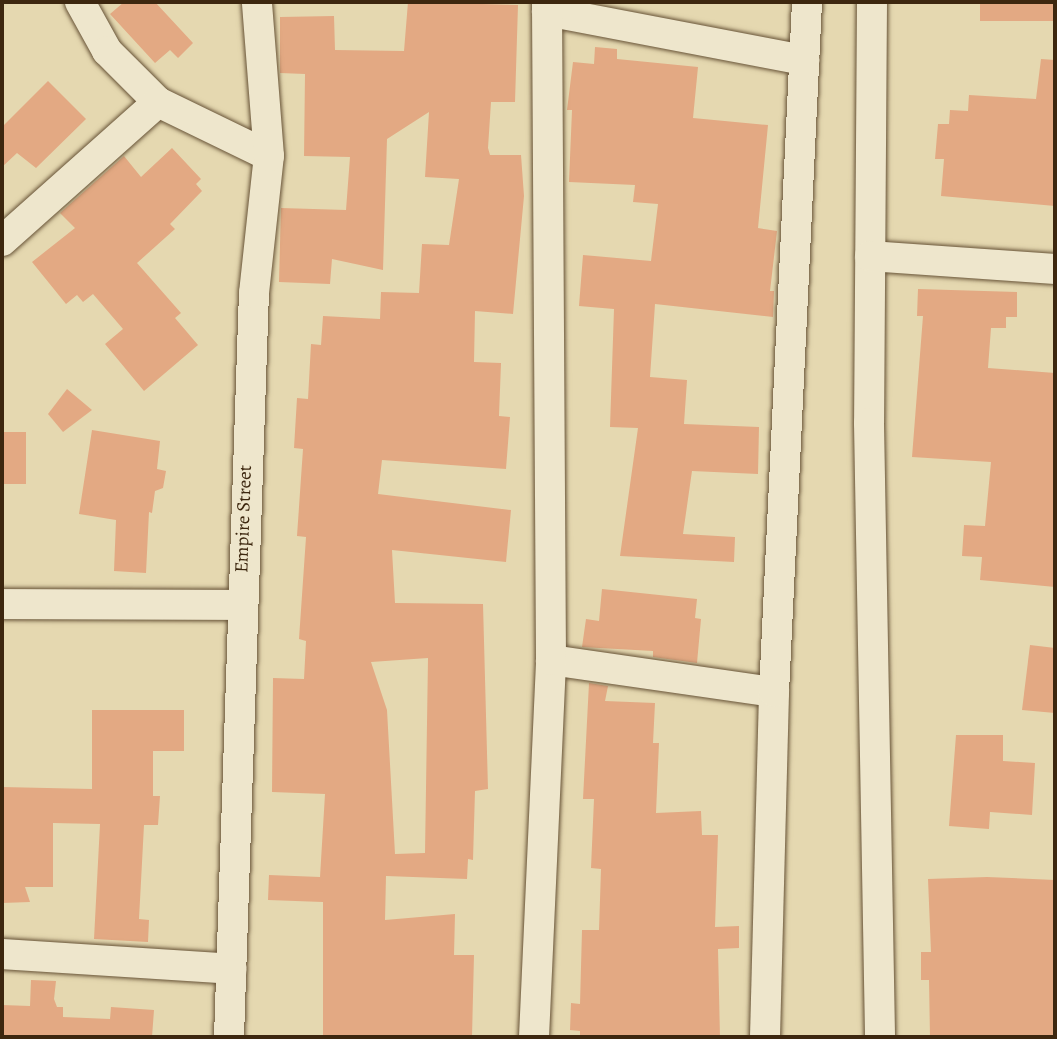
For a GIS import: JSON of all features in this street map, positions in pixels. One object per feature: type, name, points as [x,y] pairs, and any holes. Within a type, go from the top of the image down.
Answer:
[{"type":"street","points":[[80,2],[107,51],[158,102],[269,156]]},
{"type":"street","name":"Empire Street","points":[[229,1037],[240,605],[254,293],[269,156],[257,2]]},
{"type":"street","points":[[765,1037],[774,692],[807,2]]},
{"type":"street","points":[[872,2],[870,256],[880,1037]]},
{"type":"street","points":[[534,1037],[551,660],[547,6],[804,60]]},
{"type":"street","points":[[2,241],[158,102]]},
{"type":"street","points":[[870,256],[1055,269]]},
{"type":"street","points":[[2,604],[240,605]]},
{"type":"street","points":[[551,660],[774,692]]},
{"type":"street","points":[[2,954],[232,969]]},
{"type":"building","points":[[124,2],[155,2],[193,43],[178,58],[170,50],[155,63],[110,14]]},
{"type":"building","points":[[408,2],[518,5],[515,102],[491,102],[488,148],[490,155],[521,155],[524,196],[513,314],[475,311],[474,362],[501,363],[499,416],[510,417],[506,469],[382,460],[378,494],[511,510],[506,562],[392,550],[395,603],[483,604],[488,789],[475,791],[473,860],[468,859],[467,879],[386,876],[385,920],[455,914],[454,955],[474,955],[472,1037],[323,1037],[323,902],[268,900],[269,875],[320,877],[325,794],[272,792],[273,678],[304,679],[306,641],[299,639],[306,537],[297,536],[303,449],[294,448],[297,398],[308,399],[311,344],[321,345],[323,316],[380,319],[381,292],[419,293],[422,244],[449,245],[459,179],[425,177],[429,112],[387,139],[383,270],[332,259],[330,284],[279,282],[281,208],[346,210],[350,157],[304,156],[305,74],[280,73],[280,17],[334,16],[335,50],[404,51]],"holes":[[[428,658],[425,853],[395,854],[387,710],[371,662]]]},
{"type":"building","points":[[980,2],[1055,2],[1055,21],[980,21]]},
{"type":"building","points":[[595,47],[617,49],[617,59],[698,67],[693,118],[768,125],[758,228],[777,231],[770,291],[774,291],[773,317],[655,304],[650,377],[687,380],[684,424],[759,427],[758,474],[692,471],[683,534],[735,537],[734,562],[620,556],[638,428],[610,427],[614,309],[579,306],[583,255],[651,261],[658,204],[633,202],[635,185],[569,182],[572,110],[567,110],[573,62],[594,64]]},
{"type":"building","points":[[1041,59],[1055,60],[1055,206],[941,196],[944,159],[935,159],[938,124],[949,124],[950,110],[968,111],[969,95],[1036,99]]},
{"type":"building","points":[[48,81],[86,119],[36,168],[17,153],[2,167],[2,127]]},
{"type":"building","points":[[172,148],[201,179],[196,184],[202,191],[170,224],[175,229],[137,263],[181,313],[175,318],[198,345],[144,391],[105,344],[123,329],[93,294],[83,302],[77,295],[66,304],[32,262],[75,228],[60,213],[124,156],[141,177]]},
{"type":"building","points":[[918,289],[1017,292],[1017,317],[1006,317],[1006,328],[991,328],[988,368],[1055,373],[1055,587],[980,580],[982,557],[962,556],[964,525],[985,526],[991,462],[912,457],[923,316],[917,316]]},
{"type":"building","points":[[67,389],[92,410],[63,432],[48,414]]},
{"type":"building","points":[[92,430],[160,441],[157,469],[166,471],[163,488],[155,491],[152,513],[149,512],[146,573],[114,571],[116,520],[79,514]]},
{"type":"building","points":[[2,432],[26,432],[26,484],[2,484]]},
{"type":"building","points":[[602,589],[697,599],[695,618],[701,619],[697,663],[653,657],[653,651],[582,647],[586,619],[599,621]]},
{"type":"building","points":[[1030,645],[1055,648],[1055,713],[1022,710]]},
{"type":"building","points":[[589,683],[608,686],[605,701],[655,703],[653,743],[659,743],[656,813],[701,811],[702,835],[718,835],[715,927],[739,926],[739,948],[718,949],[720,1037],[580,1037],[580,1031],[570,1030],[571,1003],[580,1004],[582,930],[599,930],[601,869],[591,868],[594,799],[583,799]]},
{"type":"building","points":[[92,710],[184,710],[184,751],[153,751],[153,796],[160,796],[158,825],[144,825],[139,919],[149,920],[148,942],[94,939],[100,824],[53,823],[53,887],[25,887],[30,902],[2,903],[2,787],[92,789]]},
{"type":"building","points":[[956,735],[1003,735],[1003,761],[1035,763],[1032,815],[990,812],[989,829],[949,826]]},
{"type":"building","points":[[987,877],[1055,880],[1055,1037],[930,1037],[929,980],[921,980],[921,952],[931,952],[928,879]]},
{"type":"building","points":[[31,980],[56,981],[54,999],[57,1007],[63,1007],[63,1017],[110,1019],[111,1007],[154,1010],[152,1037],[2,1037],[2,1005],[30,1006]]}]
